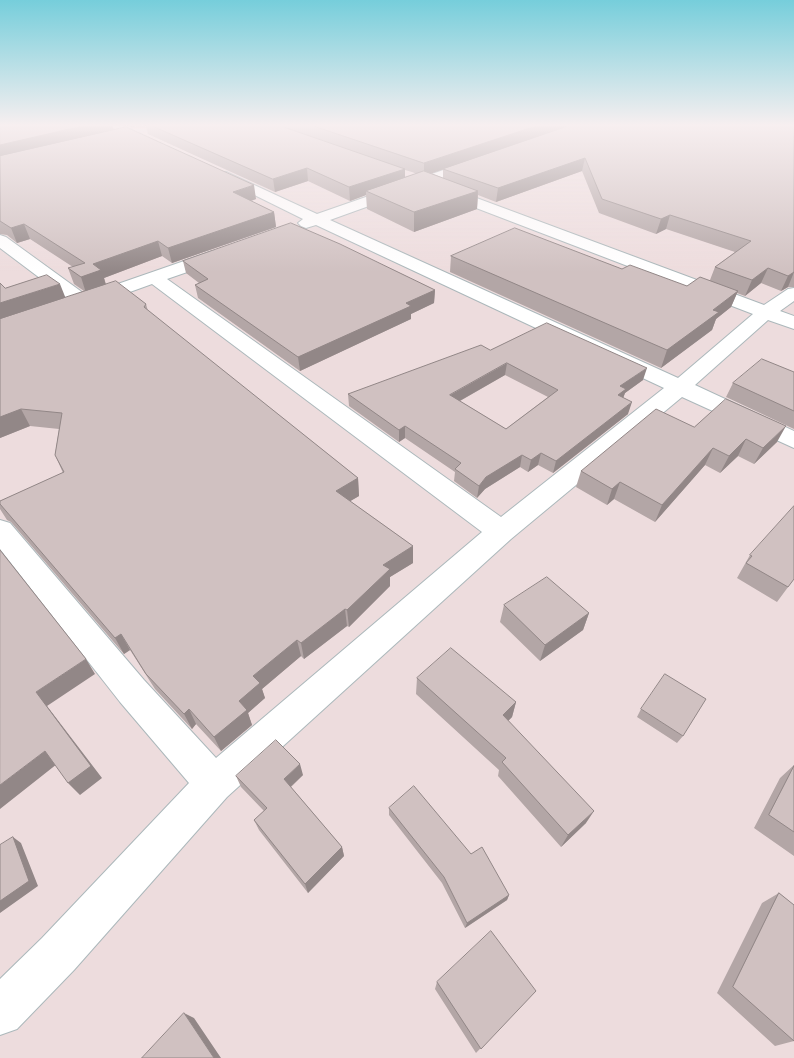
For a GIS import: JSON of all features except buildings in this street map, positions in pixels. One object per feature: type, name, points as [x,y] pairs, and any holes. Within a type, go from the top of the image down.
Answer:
[{"type":"street","points":[[216,173],[681,386],[794,440]]},
{"type":"street","points":[[399,173],[780,318]]},
{"type":"street","points":[[289,229],[447,173]]},
{"type":"street","points":[[0,240],[84,302]]},
{"type":"street","points":[[65,309],[235,249]]},
{"type":"street","points":[[155,278],[501,532]]},
{"type":"street","points":[[0,1012],[58,954],[214,784],[501,532],[681,386],[780,318],[794,293]]},
{"type":"street","points":[[0,530],[132,690],[214,784]]}]
